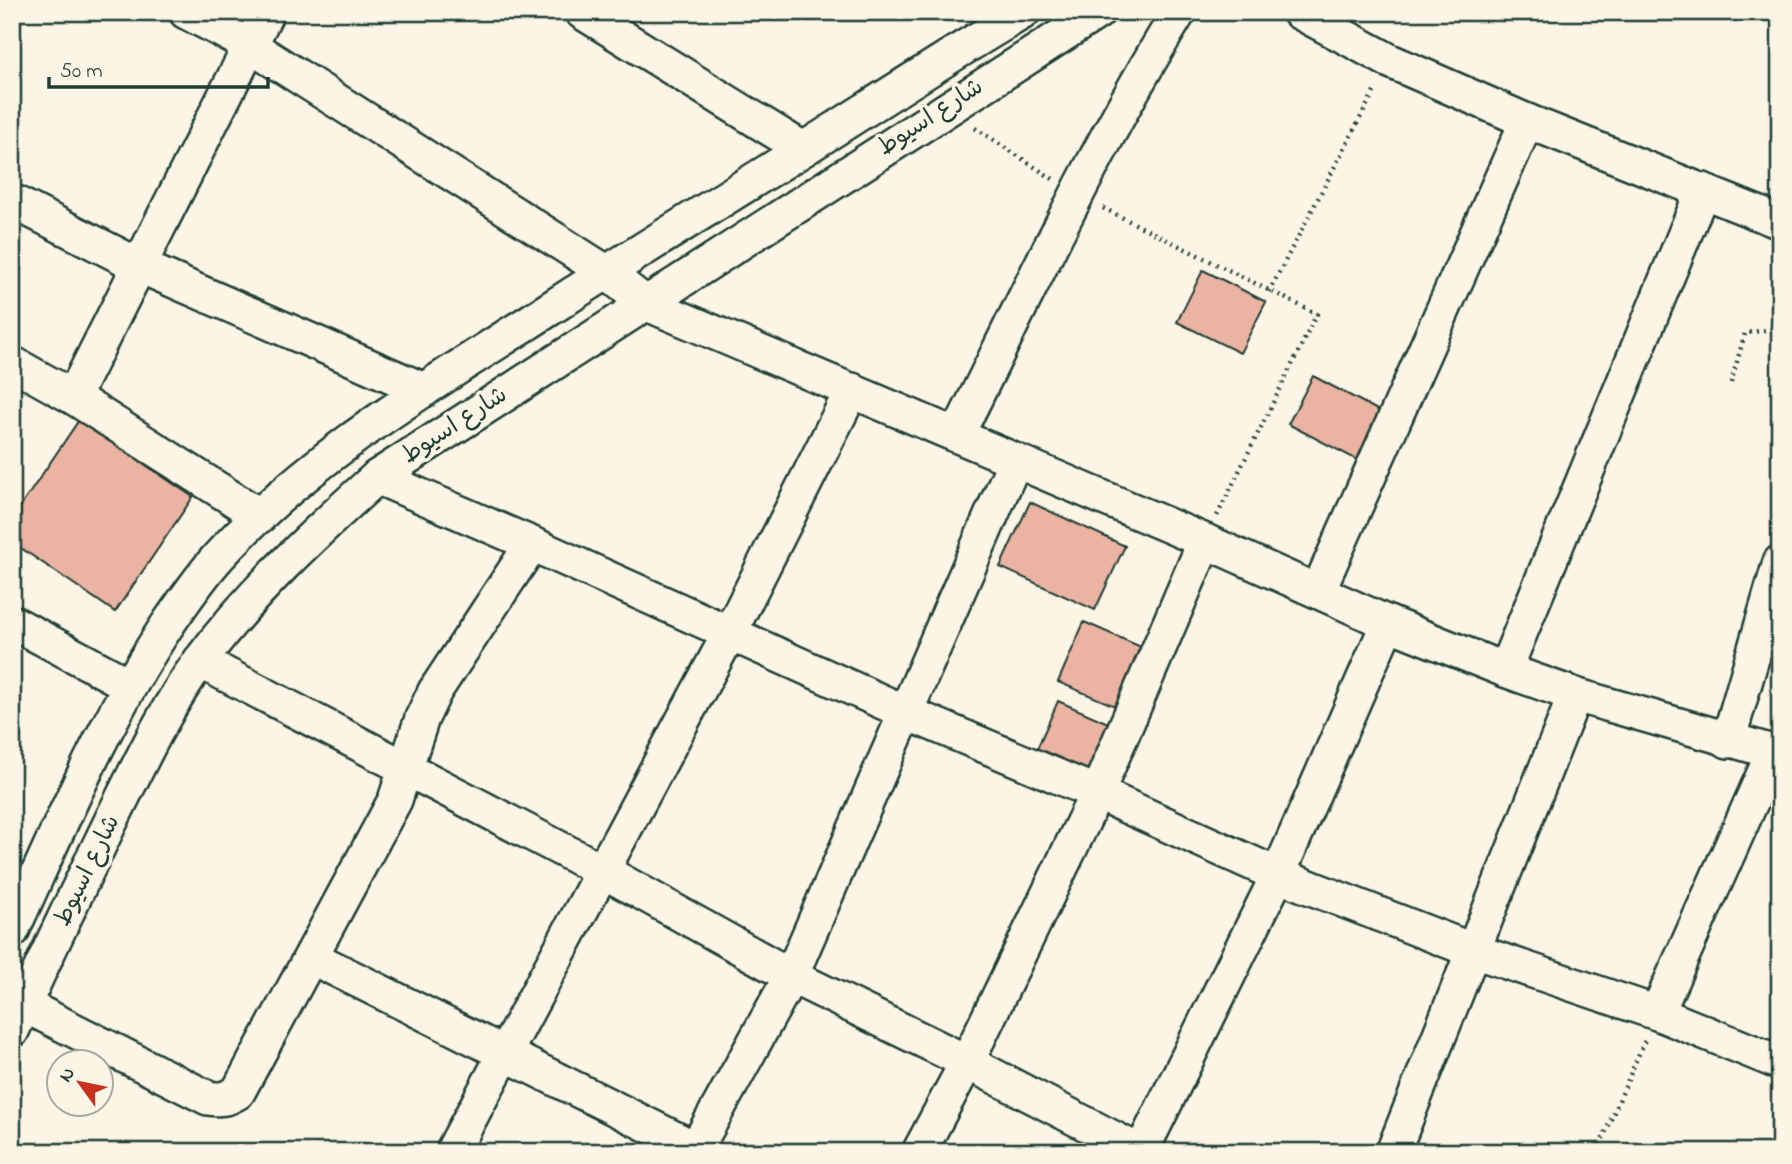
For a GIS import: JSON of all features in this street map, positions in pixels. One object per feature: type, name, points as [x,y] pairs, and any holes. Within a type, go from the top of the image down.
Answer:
[{"type":"street","points":[[186,12],[249,46],[606,272],[645,303],[1205,541],[1388,623],[1505,670],[1575,695],[1776,753],[1657,1013]]},
{"type":"street","points":[[73,397],[267,12]]},
{"type":"street","points":[[582,12],[803,149]]},
{"type":"street","name":"شارع اسيوط","points":[[12,931],[94,750],[129,685],[196,584],[218,556],[260,516],[338,447],[424,390],[606,272],[1023,12]]},
{"type":"street","name":"شارع اسيوط","points":[[18,1018],[161,722],[201,661],[279,568],[377,477],[1098,12]]},
{"type":"street","points":[[957,435],[1077,195],[1142,72],[1179,12]]},
{"type":"street","points":[[1299,12],[1390,61],[1527,121],[1780,222]]},
{"type":"street","points":[[1318,591],[1527,121]]},
{"type":"street","points":[[1505,670],[1703,190]]},
{"type":"street","points":[[12,201],[140,266],[424,390]]},
{"type":"street","points":[[12,363],[73,397],[260,516]]},
{"type":"street","points":[[452,1152],[729,634],[852,390]]},
{"type":"street","points":[[311,957],[504,1051],[697,1151],[791,976],[1015,461]]},
{"type":"street","points":[[377,477],[1278,875],[1474,951],[1657,1013],[1780,1063]]},
{"type":"street","points":[[919,1152],[967,1062],[1097,793],[1205,541]]},
{"type":"street","points":[[18,1018],[170,1079],[208,1098],[229,1098],[238,1091],[395,800],[422,718],[435,691],[532,544]]},
{"type":"street","points":[[1728,741],[1780,562]]},
{"type":"street","points":[[12,622],[129,685]]},
{"type":"street","points":[[201,661],[603,871],[791,976],[967,1062],[1141,1152],[1278,875],[1388,623]]},
{"type":"street","points":[[1393,1152],[1575,695]]},
{"type":"path","points":[[1269,292],[1390,61]]},
{"type":"path","points":[[945,109],[1077,195],[1317,314],[1205,541]]},
{"type":"path","points":[[1731,383],[1745,333],[1780,328]]},
{"type":"path","points":[[1597,1152],[1657,1013]]},
{"type":"building","points":[[1203,270],[1266,302],[1240,353],[1177,322]]},
{"type":"building","points":[[1313,376],[1387,415],[1363,463],[1288,424]]},
{"type":"building","points":[[79,420],[193,497],[115,612],[12,542],[12,519]]},
{"type":"building","points":[[1030,502],[1125,546],[1095,610],[1000,567]]},
{"type":"building","points":[[1084,622],[1148,650],[1122,709],[1058,682]]},
{"type":"building","points":[[1058,701],[1115,726],[1093,776],[1036,751]]}]
